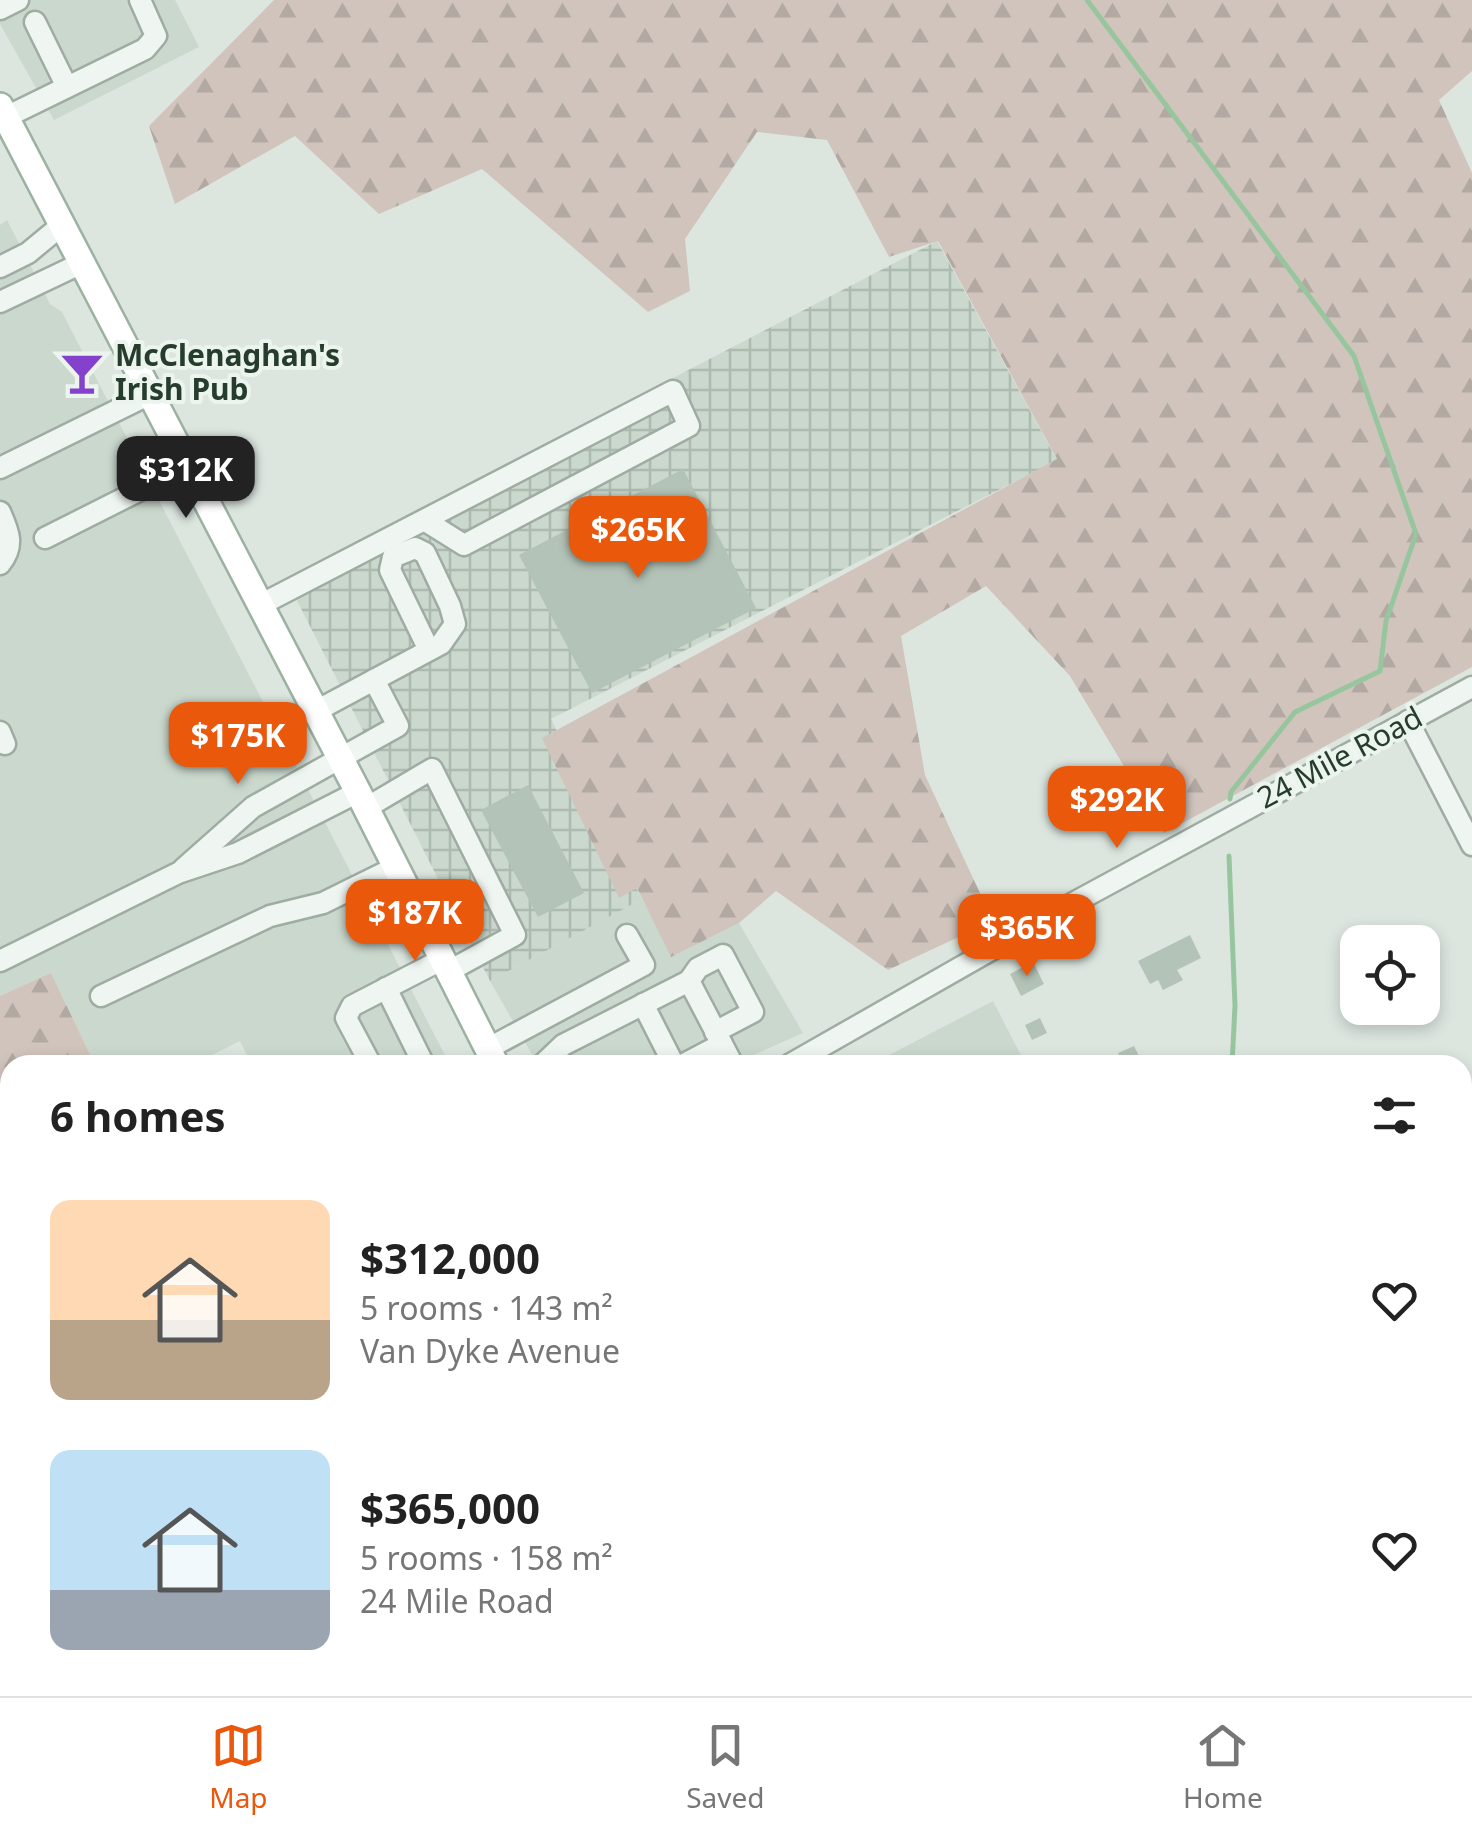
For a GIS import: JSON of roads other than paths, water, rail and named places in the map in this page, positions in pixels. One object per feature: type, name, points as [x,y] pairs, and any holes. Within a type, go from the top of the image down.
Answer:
[{"type":"main road","points":[[2,114],[316,711],[491,1055]]},
{"type":"street","points":[[0,9],[18,0]]},
{"type":"street","points":[[2,114],[145,49],[156,36],[140,0]]},
{"type":"street","points":[[35,22],[67,87]]},
{"type":"street","points":[[0,267],[28,253],[62,225]]},
{"type":"street","points":[[0,302],[82,264]]},
{"type":"street","points":[[260,605],[672,391],[690,426],[464,545],[424,520]]},
{"type":"street","points":[[0,468],[150,394]]},
{"type":"street","points":[[45,538],[188,466]]},
{"type":"street","points":[[0,564],[10,548],[10,534],[1,518]]},
{"type":"street","points":[[316,711],[441,644],[455,624],[425,552],[415,548],[392,557],[390,570],[428,650]]},
{"type":"street","points":[[178,874],[253,807],[398,726],[374,680]]},
{"type":"street","name":"24 Mile Road","points":[[807,1055],[1078,901],[1472,687]]},
{"type":"street","points":[[1408,721],[1472,845]]},
{"type":"street","points":[[0,961],[178,874],[238,854],[271,836],[432,769],[515,935],[352,1006],[346,1018],[366,1055]]},
{"type":"street","points":[[253,807],[271,836]]},
{"type":"street","points":[[102,996],[270,916],[323,903],[396,867]]},
{"type":"street","points":[[495,1055],[644,965],[627,935]]},
{"type":"street","points":[[552,1055],[563,1045],[688,981],[698,968],[723,955],[753,1012],[695,1055]]},
{"type":"street","points":[[688,981],[727,1055]]},
{"type":"street","points":[[386,988],[419,1055]]},
{"type":"street","points":[[643,1004],[669,1055]]},
{"type":"waterway","points":[[1087,0],[1354,356],[1416,534],[1386,621],[1380,671],[1295,712],[1231,792],[1230,799]]},
{"type":"waterway","points":[[1229,856],[1235,1006],[1233,1055]]},
{"type":"place","name":"McClenaghan's Irish Pub","points":[[82,373]]}]
